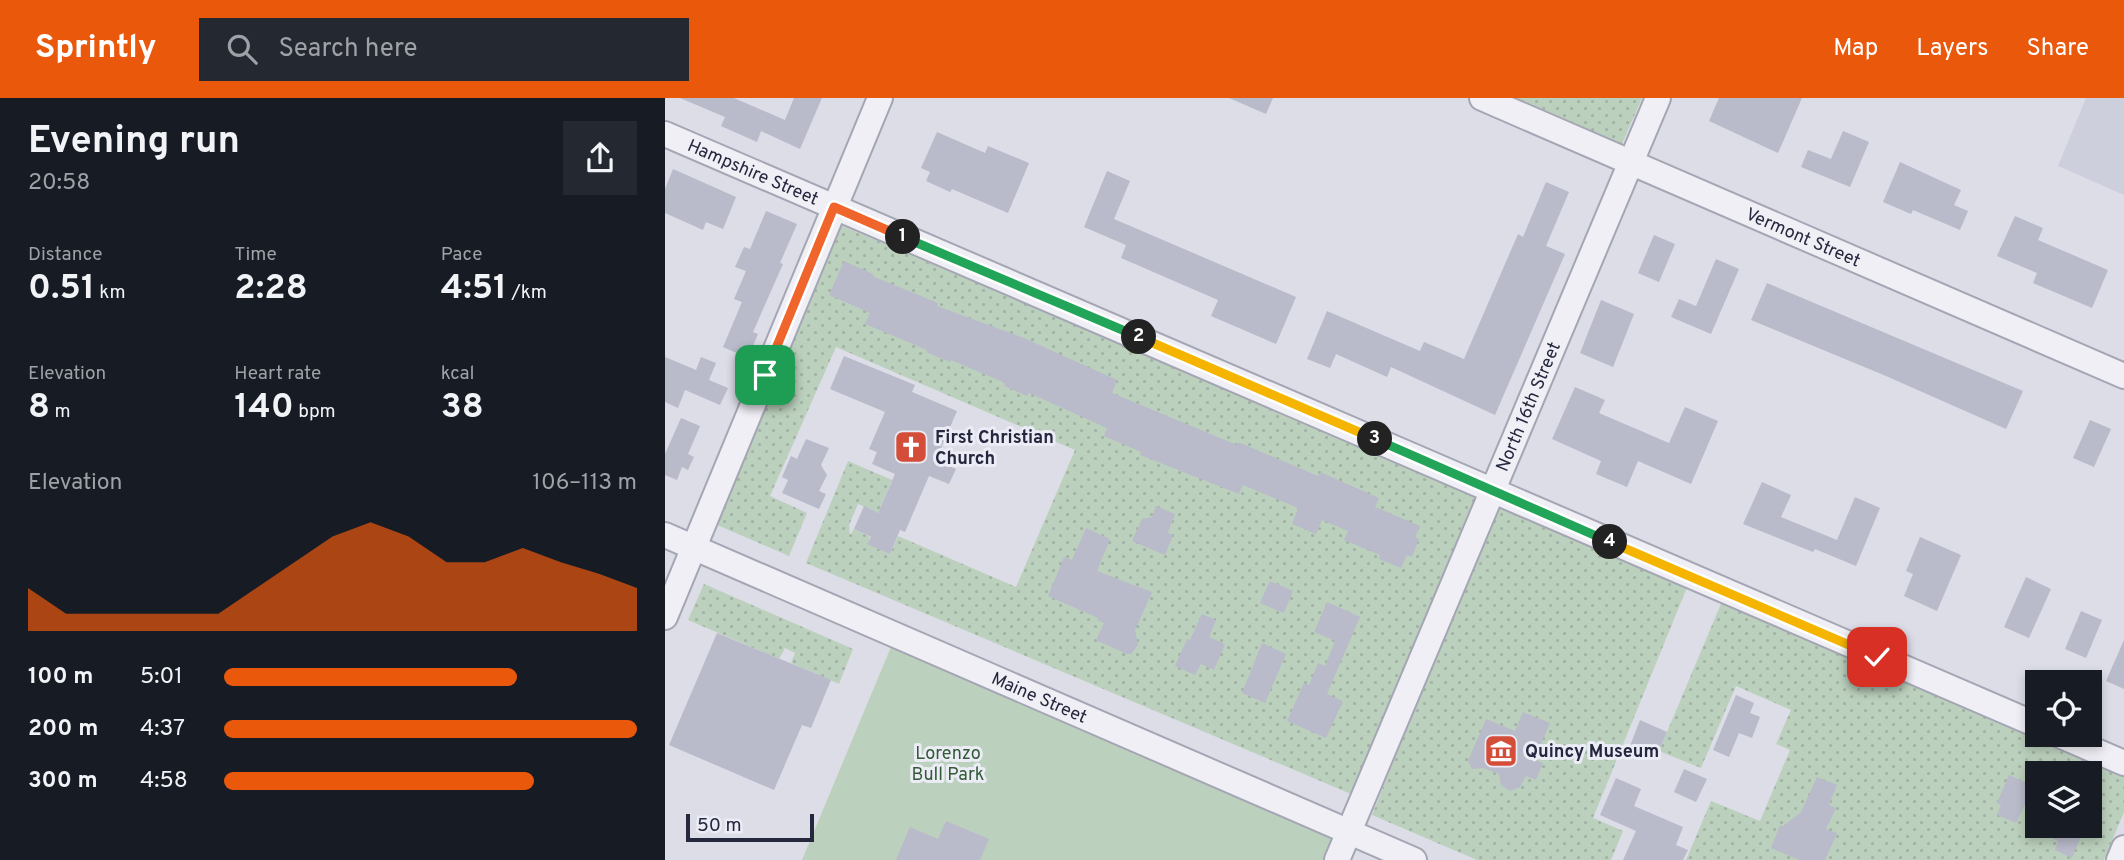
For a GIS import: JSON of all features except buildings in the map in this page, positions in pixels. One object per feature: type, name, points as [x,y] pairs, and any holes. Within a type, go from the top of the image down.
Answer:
[{"type":"street","points":[[665,617],[880,98]]},
{"type":"street","name":"Vermont Street","points":[[1482,98],[2124,376]]},
{"type":"street","name":"North 16th Street","points":[[1337,860],[1658,98]]},
{"type":"street","name":"Hampshire Street","points":[[665,134],[2025,721]]},
{"type":"street","name":"Maine Street","points":[[665,535],[1414,860]]},
{"type":"street","points":[[2087,747],[2124,763]]},
{"type":"street","points":[[2119,860],[2124,848]]},
{"type":"shaded area","points":[[2086,98],[2124,98],[2124,195],[2058,166]]},
{"type":"green space","points":[[1517,98],[1642,98],[1622,144]]},
{"type":"green space","points":[[840,225],[1477,495],[1351,794],[806,563],[848,461],[892,480],[878,513],[858,504],[849,525],[850,535],[854,529],[870,537],[868,544],[890,554],[898,536],[1016,587],[1075,450],[836,347],[770,496],[807,513],[789,556],[715,524]]},
{"type":"green space","points":[[1497,503],[1688,585],[1593,818],[1623,831],[1611,860],[1477,860],[1372,815]]},
{"type":"green space","points":[[704,584],[853,649],[839,684],[791,663],[795,653],[785,648],[779,659],[688,620]]},
{"type":"green space","points":[[1723,599],[2025,731],[2025,747],[2062,747],[2094,761],[2025,761],[2025,838],[2102,838],[2102,764],[2124,774],[2124,812],[2104,860],[1686,860],[1711,801],[1760,821],[1790,750],[1776,744],[1791,710],[1736,686],[1701,768],[1659,751]]},
{"type":"green space","name":"Lorenzo Bull Park","points":[[896,635],[1349,830],[1337,860],[802,860]]},
{"type":"place","name":"First Christian Church","points":[[911,447]]},
{"type":"place","name":"Quincy Museum","points":[[1501,751]]},
{"type":"route","points":[[765,375],[834,207],[1877,657]]}]
